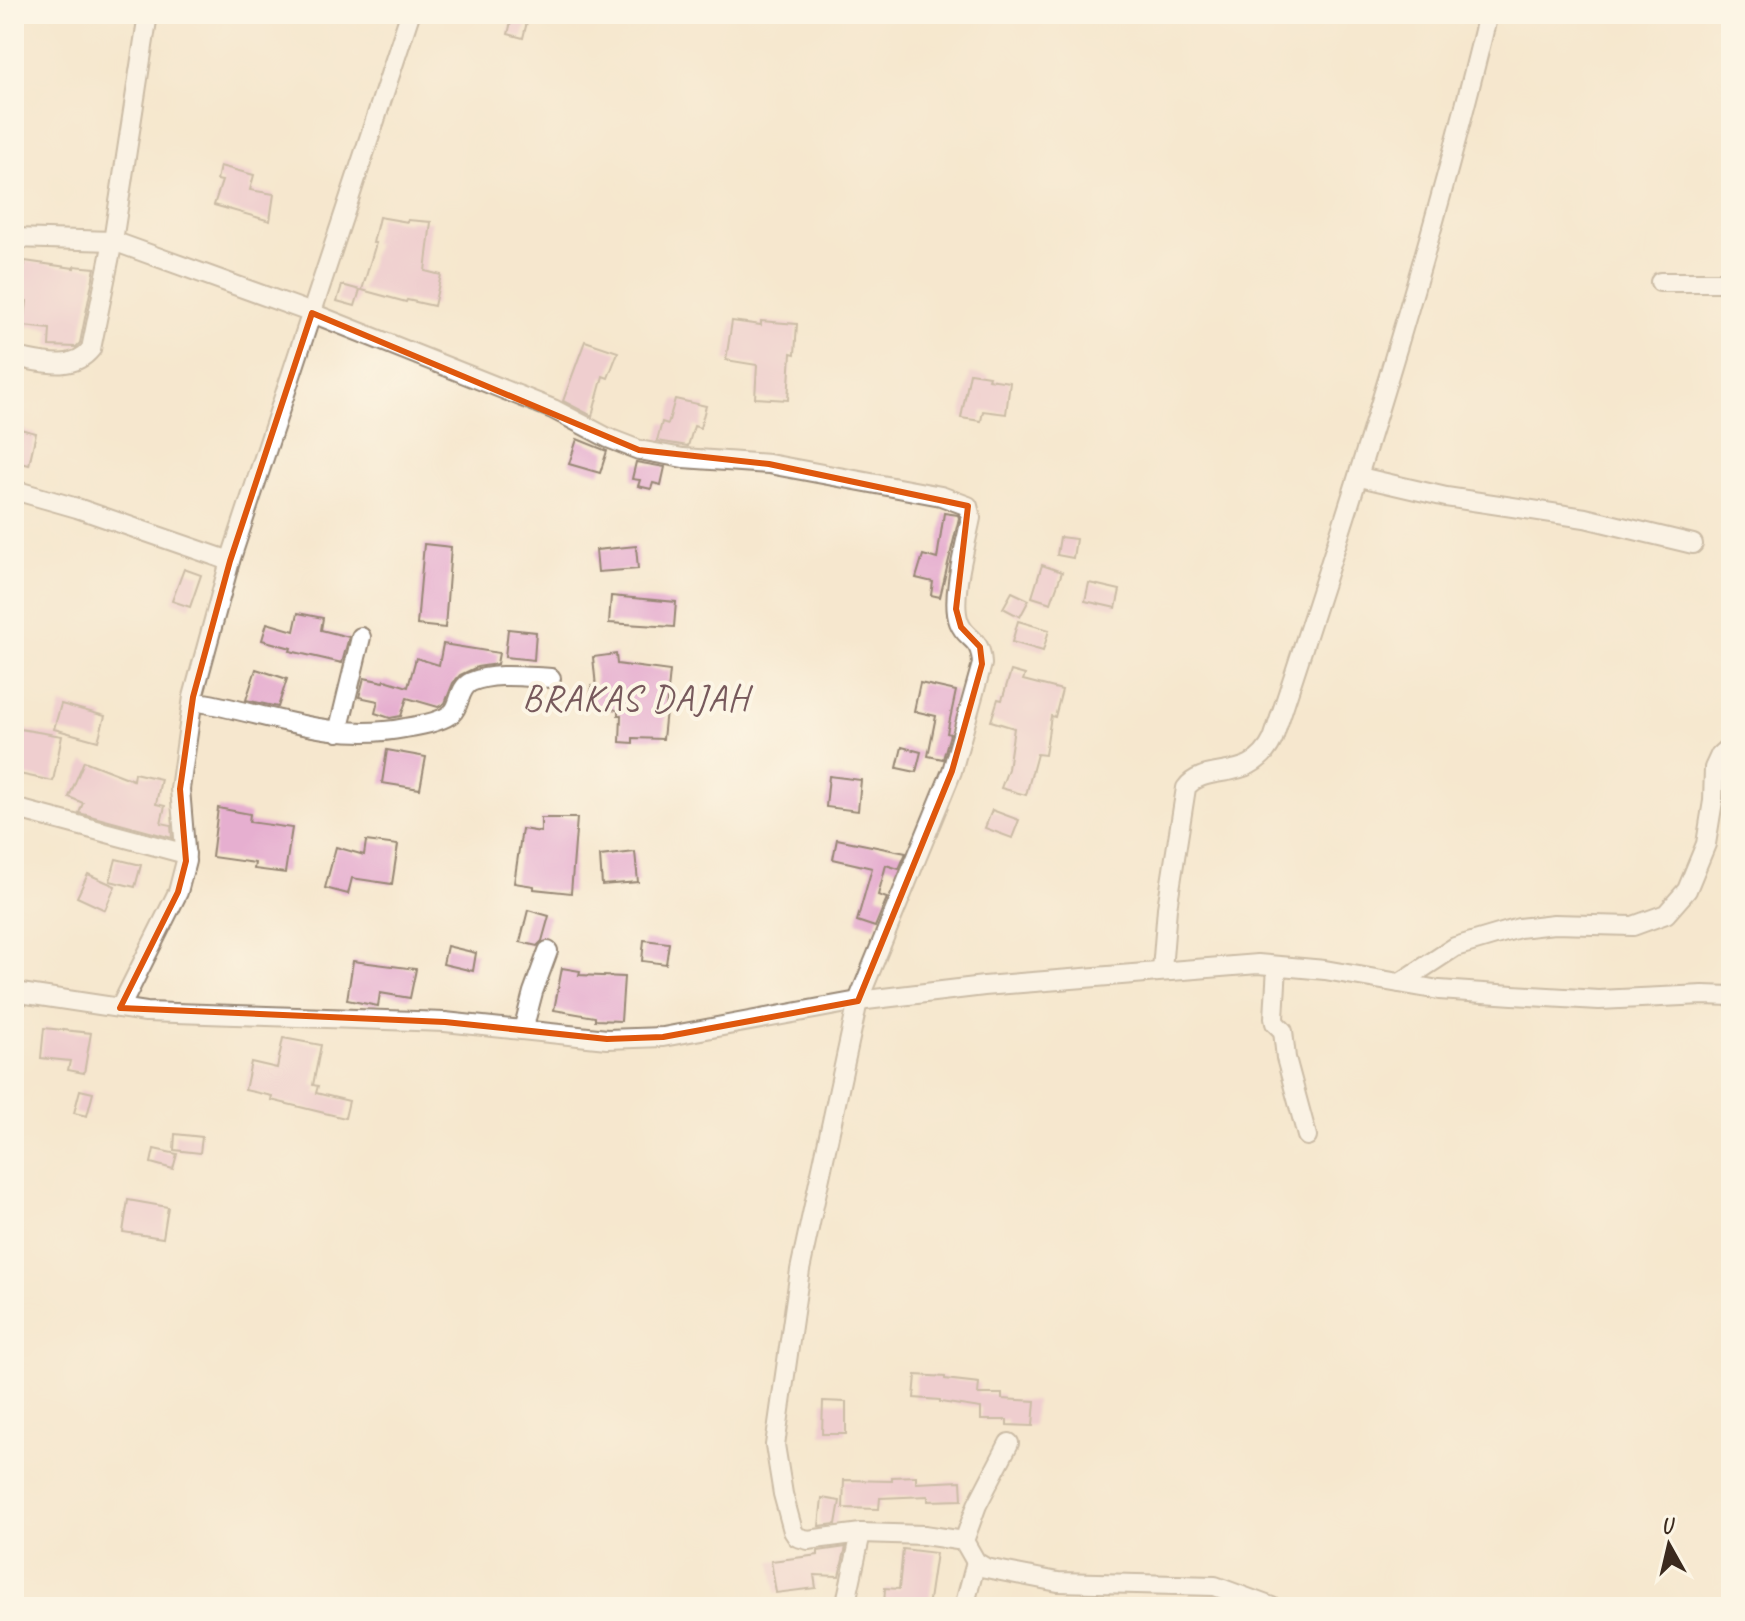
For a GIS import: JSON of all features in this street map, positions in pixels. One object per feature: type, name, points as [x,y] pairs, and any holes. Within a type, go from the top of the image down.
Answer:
[{"type":"street","points":[[14,357],[50,364],[73,363],[88,354],[92,345],[113,241],[148,14]]},
{"type":"street","points":[[120,1008],[178,892],[186,854],[180,789],[193,701],[230,561],[410,14]]},
{"type":"street","points":[[1162,970],[1167,908],[1186,788],[1195,779],[1246,767],[1262,758],[1269,749],[1360,477],[1463,115],[1488,14]]},
{"type":"street","points":[[14,238],[113,241],[312,313],[553,409],[608,438],[639,450],[683,458],[769,464],[941,496],[968,506],[971,518],[956,609],[961,627],[980,647],[982,664],[952,771],[858,1001],[800,1270],[775,1445],[783,1494],[797,1537],[808,1540],[861,1533],[924,1535],[964,1541]]},
{"type":"street","points":[[1660,282],[1731,282]]},
{"type":"street","points":[[1360,477],[1446,497],[1585,518],[1693,544]]},
{"type":"street","points":[[14,490],[77,508],[230,561]]},
{"type":"street","points":[[338,732],[361,637]]},
{"type":"street","points":[[193,701],[234,708],[300,727],[338,732],[404,729],[444,718],[455,710],[463,689],[471,682],[506,677],[551,678]]},
{"type":"street","points":[[1400,983],[1455,947],[1519,928],[1554,924],[1633,926],[1666,914],[1687,890],[1706,844],[1713,801],[1714,768],[1720,755],[1731,745]]},
{"type":"street","points":[[14,808],[186,854]]},
{"type":"street","points":[[523,1030],[548,951]]},
{"type":"street","points":[[14,992],[146,1012],[445,1022],[607,1039],[663,1037],[858,1001],[984,986],[1258,964],[1325,970],[1439,990],[1599,1000],[1731,996]]},
{"type":"street","points":[[1277,966],[1274,1018],[1283,1031],[1288,1067],[1307,1136]]},
{"type":"street","points":[[1009,1443],[977,1505],[964,1541],[976,1562],[986,1568],[1058,1582],[1215,1586],[1272,1607]]},
{"type":"street","points":[[845,1607],[861,1533]]},
{"type":"street","points":[[964,1607],[976,1562]]},
{"type":"highlighted area","points":[[312,313],[639,450],[769,464],[968,506],[956,609],[961,627],[980,647],[982,664],[952,771],[858,1001],[663,1037],[607,1039],[445,1022],[120,1008],[178,892],[186,861],[180,789],[193,697],[230,561]]},
{"type":"building","points":[[512,18],[527,22],[523,38],[508,34]]},
{"type":"building","points":[[220,166],[254,175],[250,190],[274,194],[270,221],[214,205],[222,181],[217,180]]},
{"type":"building","points":[[379,217],[431,222],[425,271],[441,275],[434,306],[362,290],[376,243],[373,243]]},
{"type":"building","points":[[25,261],[95,268],[80,343],[76,347],[49,346],[50,329],[24,326],[27,301],[14,297],[14,264],[25,265]]},
{"type":"building","points":[[342,285],[360,290],[355,306],[337,301]]},
{"type":"building","points":[[732,321],[761,325],[761,321],[797,324],[795,354],[791,353],[788,400],[755,398],[757,365],[726,360]]},
{"type":"building","points":[[585,341],[618,352],[608,378],[603,376],[592,416],[563,401]]},
{"type":"building","points":[[970,373],[1010,382],[1006,414],[983,411],[981,421],[961,418]]},
{"type":"building","points":[[675,399],[706,406],[700,428],[694,426],[688,446],[657,441],[662,422],[668,424]]},
{"type":"building","points":[[16,428],[36,433],[29,465],[14,461]]},
{"type":"building","points":[[577,439],[607,451],[600,473],[569,464]]},
{"type":"building","points":[[636,462],[665,467],[661,485],[653,483],[651,489],[638,486],[640,480],[632,479]]},
{"type":"building","points":[[944,513],[958,515],[959,518],[940,597],[931,595],[933,582],[916,578],[923,555],[937,559]]},
{"type":"building","points":[[1060,537],[1076,539],[1073,558],[1057,555]]},
{"type":"building","points":[[424,544],[451,547],[445,628],[417,625]]},
{"type":"building","points":[[636,546],[638,569],[598,572],[596,550]]},
{"type":"building","points":[[1042,565],[1062,572],[1051,603],[1032,597]]},
{"type":"building","points":[[184,569],[201,575],[190,607],[172,601]]},
{"type":"building","points":[[1089,583],[1120,590],[1116,608],[1085,601]]},
{"type":"building","points":[[1012,592],[1029,600],[1020,617],[1003,608]]},
{"type":"building","points":[[611,596],[676,602],[674,627],[609,623]]},
{"type":"building","points":[[298,613],[323,618],[321,630],[349,637],[342,663],[290,651],[291,648],[262,640],[267,623],[294,631]]},
{"type":"building","points":[[1018,621],[1049,630],[1043,651],[1012,642]]},
{"type":"building","points":[[508,629],[536,632],[534,660],[505,657]]},
{"type":"building","points":[[443,644],[499,653],[497,664],[477,667],[460,675],[445,703],[438,707],[407,698],[401,716],[390,718],[375,713],[378,701],[359,697],[364,678],[408,687],[416,658],[439,665]]},
{"type":"building","points":[[616,654],[617,664],[670,671],[663,739],[633,738],[633,743],[620,742],[621,715],[618,715],[618,710],[589,706],[592,686],[596,687],[593,657]]},
{"type":"building","points":[[256,669],[287,679],[278,707],[246,700]]},
{"type":"building","points":[[1011,671],[1025,675],[1023,680],[1062,690],[1055,717],[1051,716],[1045,755],[1037,754],[1026,795],[1001,788],[1008,769],[1014,728],[991,721],[998,699],[1002,700]]},
{"type":"building","points":[[920,683],[956,691],[943,759],[928,756],[936,716],[914,711]]},
{"type":"building","points":[[61,704],[105,716],[98,741],[54,729]]},
{"type":"building","points":[[14,728],[62,736],[53,781],[14,773]]},
{"type":"building","points":[[902,747],[921,752],[916,772],[897,768]]},
{"type":"building","points":[[387,750],[426,757],[420,789],[382,783]]},
{"type":"building","points":[[84,761],[133,780],[134,773],[161,779],[156,804],[165,806],[161,823],[171,825],[172,838],[79,813],[83,803],[69,797]]},
{"type":"building","points":[[829,776],[861,780],[858,811],[826,807]]},
{"type":"building","points":[[218,808],[250,814],[249,822],[292,828],[285,873],[254,869],[255,863],[212,857]]},
{"type":"building","points":[[992,810],[1019,820],[1012,838],[985,828]]},
{"type":"building","points":[[541,818],[577,818],[571,893],[534,889],[534,886],[514,883],[522,829],[541,832]]},
{"type":"building","points":[[837,839],[906,853],[899,869],[886,865],[878,895],[887,898],[875,927],[857,921],[872,868],[833,859]]},
{"type":"building","points":[[366,841],[398,845],[392,884],[352,878],[348,894],[325,888],[336,847],[364,855]]},
{"type":"building","points":[[635,852],[638,882],[602,885],[600,856]]},
{"type":"building","points":[[116,859],[141,865],[135,887],[110,881]]},
{"type":"building","points":[[88,874],[115,886],[105,910],[77,897]]},
{"type":"building","points":[[528,910],[549,916],[542,941],[537,946],[520,942]]},
{"type":"building","points":[[644,940],[669,943],[666,964],[642,961]]},
{"type":"building","points":[[447,946],[476,953],[473,971],[443,964]]},
{"type":"building","points":[[353,961],[416,969],[410,998],[380,993],[378,1006],[347,1000]]},
{"type":"building","points":[[562,968],[580,971],[579,975],[624,977],[621,1021],[595,1020],[595,1017],[554,1010]]},
{"type":"building","points":[[44,1028],[91,1033],[84,1073],[68,1070],[70,1061],[41,1058]]},
{"type":"building","points":[[283,1038],[321,1045],[313,1085],[318,1086],[316,1093],[349,1101],[345,1118],[271,1100],[272,1096],[245,1090],[251,1062],[277,1068]]},
{"type":"building","points":[[80,1090],[93,1093],[87,1116],[74,1113]]},
{"type":"building","points":[[175,1134],[202,1137],[200,1153],[174,1150]]},
{"type":"building","points":[[154,1149],[177,1154],[173,1169],[151,1163]]},
{"type":"building","points":[[128,1200],[168,1207],[163,1238],[123,1232]]},
{"type":"building","points":[[916,1375],[979,1383],[978,1394],[1002,1394],[1002,1399],[1035,1401],[1033,1426],[1007,1425],[1007,1420],[981,1420],[981,1408],[914,1398]]},
{"type":"building","points":[[823,1401],[846,1402],[846,1434],[822,1434]]},
{"type":"building","points":[[916,1476],[916,1483],[961,1481],[962,1500],[928,1501],[928,1496],[880,1498],[879,1509],[843,1508],[844,1480],[892,1481],[892,1477]]},
{"type":"building","points":[[822,1498],[840,1501],[836,1524],[819,1526]]},
{"type":"building","points":[[846,1547],[839,1576],[814,1575],[816,1588],[776,1593],[771,1561],[818,1555],[818,1551]]},
{"type":"building","points":[[903,1549],[936,1553],[928,1607],[884,1607],[885,1588],[899,1589]]},
{"type":"district","name":"BRAKAS DAJAH","points":[[636,698]]}]
